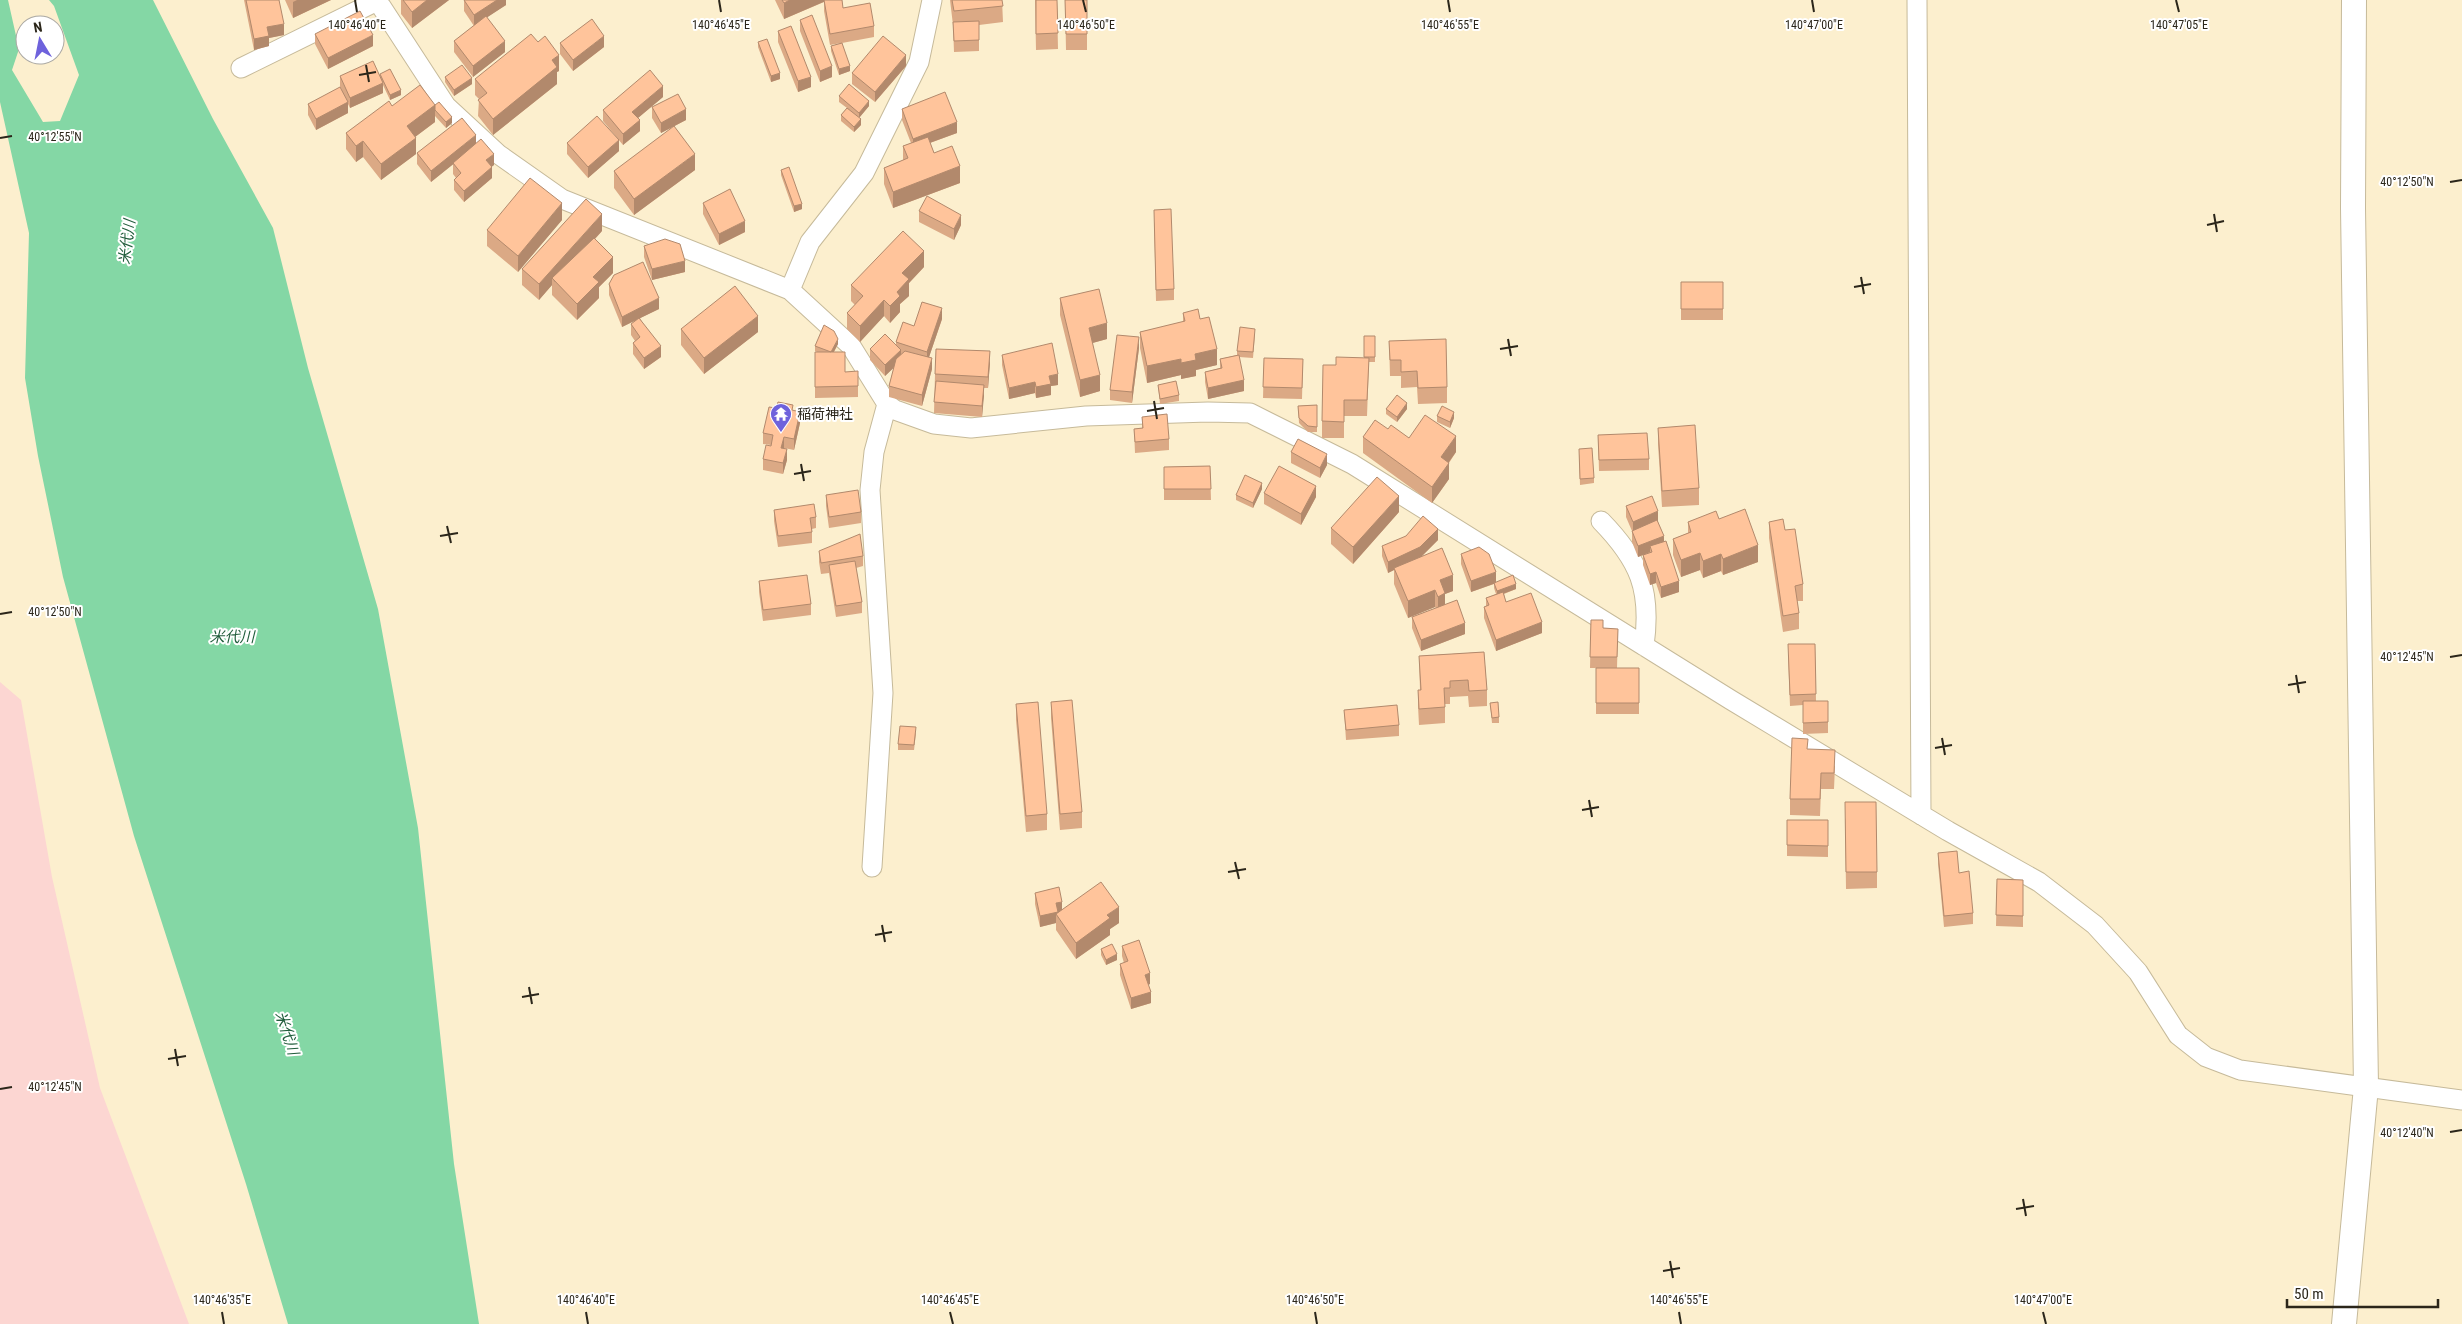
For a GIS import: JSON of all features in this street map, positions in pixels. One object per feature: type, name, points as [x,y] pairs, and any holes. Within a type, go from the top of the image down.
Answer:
[{"type":"street","points":[[241,68],[378,0],[446,106],[498,154],[562,199],[790,290],[851,346],[887,404],[895,410],[934,424],[971,428],[1086,416],[1208,412],[1250,413],[1352,464],[1644,646],[1921,815],[2039,882],[2094,925],[2138,972],[2178,1035],[2206,1058],[2240,1070],[2462,1100]]},
{"type":"street","points":[[790,290],[810,242],[864,173],[911,79],[919,62],[932,0]]},
{"type":"street","points":[[1917,0],[1921,815]]},
{"type":"street","points":[[2344,1324],[2366,1087],[2353,208],[2354,0]]},
{"type":"street","points":[[872,867],[883,693],[870,490],[874,452],[887,404]]},
{"type":"street","points":[[1601,521],[1624,545],[1636,566],[1647,610],[1644,646]]},
{"type":"shaded area","points":[[0,682],[21,700],[52,877],[100,1088],[189,1324],[0,1324]]},
{"type":"water","name":"米代川","points":[[0,0],[8,0],[15,31],[15,61],[12,70],[43,122],[60,121],[79,75],[65,36],[65,15],[57,15],[49,0],[153,0],[213,119],[273,228],[308,368],[378,609],[418,828],[454,1164],[479,1324],[288,1324],[246,1184],[134,836],[63,577],[38,456],[25,378],[29,233],[0,102]]},
{"type":"building","points":[[246,0],[279,0],[284,24],[267,27],[269,36],[254,39]]},
{"type":"building","points":[[403,0],[427,0],[412,12]]},
{"type":"building","points":[[464,0],[497,0],[474,15]]},
{"type":"building","points":[[824,0],[842,0],[843,8],[870,3],[874,26],[830,34]]},
{"type":"building","points":[[952,0],[1002,0],[1003,6],[954,11]]},
{"type":"building","points":[[1036,0],[1057,0],[1058,33],[1036,34]]},
{"type":"building","points":[[1065,0],[1087,0],[1087,34],[1066,34]]},
{"type":"building","points":[[360,11],[373,35],[328,58],[315,34]]},
{"type":"building","points":[[812,15],[832,66],[820,71],[800,20]]},
{"type":"building","points":[[486,16],[505,41],[473,66],[454,41]]},
{"type":"building","points":[[592,19],[604,36],[573,60],[560,43]]},
{"type":"building","points":[[979,21],[979,40],[954,41],[953,22]]},
{"type":"building","points":[[791,26],[811,77],[798,81],[778,31]]},
{"type":"building","points":[[531,34],[538,42],[545,36],[559,55],[552,60],[557,67],[493,119],[478,100],[487,93],[475,79]]},
{"type":"building","points":[[883,36],[906,55],[875,92],[852,73]]},
{"type":"building","points":[[767,39],[780,73],[771,76],[758,42]]},
{"type":"building","points":[[842,43],[850,66],[839,69],[831,46]]},
{"type":"building","points":[[373,61],[383,83],[350,98],[340,76]]},
{"type":"building","points":[[462,65],[472,78],[454,90],[445,77]]},
{"type":"building","points":[[390,69],[401,90],[390,95],[380,74]]},
{"type":"building","points":[[650,70],[663,86],[632,112],[640,120],[623,134],[603,110]]},
{"type":"building","points":[[849,84],[869,101],[859,113],[839,96]]},
{"type":"building","points":[[420,85],[435,105],[407,126],[416,138],[381,164],[363,141],[356,146],[346,133],[389,101],[392,106]]},
{"type":"building","points":[[340,87],[348,102],[316,119],[308,104]]},
{"type":"building","points":[[945,92],[957,122],[913,139],[902,109]]},
{"type":"building","points":[[678,94],[686,109],[661,123],[652,107]]},
{"type":"building","points":[[439,102],[452,117],[446,122],[435,110],[435,105]]},
{"type":"building","points":[[847,108],[861,119],[854,127],[841,115]]},
{"type":"building","points":[[597,116],[619,140],[588,167],[567,143]]},
{"type":"building","points":[[462,118],[476,135],[431,171],[417,153]]},
{"type":"building","points":[[674,126],[695,154],[634,199],[614,171]]},
{"type":"building","points":[[928,137],[934,153],[952,146],[960,166],[893,192],[884,168],[908,158],[903,146]]},
{"type":"building","points":[[481,139],[494,154],[486,160],[492,167],[464,191],[454,180],[461,173],[453,163]]},
{"type":"building","points":[[789,167],[802,204],[794,206],[781,170]]},
{"type":"building","points":[[530,178],[562,203],[518,256],[487,230]]},
{"type":"building","points":[[730,189],[745,221],[719,234],[703,203]]},
{"type":"building","points":[[927,196],[961,215],[954,229],[919,211]]},
{"type":"building","points":[[586,199],[602,214],[539,284],[522,269]]},
{"type":"building","points":[[1171,209],[1174,289],[1156,290],[1154,210]]},
{"type":"building","points":[[903,231],[924,251],[902,273],[909,279],[897,292],[900,296],[890,306],[884,300],[860,326],[847,313],[863,296],[851,285]]},
{"type":"building","points":[[594,238],[613,257],[593,277],[599,282],[577,304],[552,278]]},
{"type":"building","points":[[665,239],[680,244],[685,261],[652,269],[644,246]]},
{"type":"building","points":[[643,262],[659,298],[622,317],[609,284],[614,275]]},
{"type":"building","points":[[1681,282],[1723,282],[1723,309],[1681,309]]},
{"type":"building","points":[[735,286],[758,316],[704,358],[681,329]]},
{"type":"building","points":[[1099,289],[1107,323],[1089,328],[1100,375],[1080,380],[1060,298]]},
{"type":"building","points":[[922,302],[942,308],[927,352],[896,342],[903,322],[914,326]]},
{"type":"building","points":[[1198,309],[1200,319],[1209,317],[1217,349],[1195,354],[1196,360],[1181,363],[1181,359],[1147,366],[1140,332],[1185,321],[1183,313]]},
{"type":"building","points":[[639,318],[661,346],[644,358],[633,343],[640,337],[631,324]]},
{"type":"building","points":[[824,325],[834,331],[838,339],[831,352],[815,346]]},
{"type":"building","points":[[1240,327],[1255,329],[1253,352],[1237,351]]},
{"type":"building","points":[[885,334],[901,350],[885,365],[870,349]]},
{"type":"building","points":[[1117,335],[1139,337],[1132,392],[1110,390]]},
{"type":"building","points":[[1364,336],[1375,336],[1375,357],[1364,357]]},
{"type":"building","points":[[1446,339],[1447,387],[1418,388],[1417,371],[1401,372],[1401,360],[1390,360],[1389,341]]},
{"type":"building","points":[[1052,343],[1058,374],[1049,376],[1051,384],[1036,387],[1035,382],[1009,388],[1002,355]]},
{"type":"building","points":[[936,349],[990,351],[988,377],[935,374]]},
{"type":"building","points":[[905,351],[932,358],[922,395],[889,386],[896,359]]},
{"type":"building","points":[[815,352],[845,352],[845,372],[858,371],[858,386],[815,387]]},
{"type":"building","points":[[1239,355],[1244,380],[1208,388],[1205,372],[1222,368],[1220,359]]},
{"type":"building","points":[[1336,357],[1369,358],[1367,400],[1344,400],[1344,422],[1322,421],[1323,365],[1336,365]]},
{"type":"building","points":[[1264,358],[1303,359],[1302,388],[1263,387]]},
{"type":"building","points":[[936,381],[984,385],[982,406],[934,402]]},
{"type":"building","points":[[1176,381],[1179,395],[1160,399],[1158,385]]},
{"type":"building","points":[[1397,395],[1407,403],[1397,417],[1386,409]]},
{"type":"building","name":"稲荷神社","points":[[778,402],[793,405],[792,410],[800,412],[794,439],[784,437],[781,448],[787,449],[783,463],[763,459],[766,445],[771,446],[773,435],[763,433],[769,407],[776,408]]},
{"type":"building","points":[[1317,405],[1317,427],[1308,426],[1299,418],[1298,406]]},
{"type":"building","points":[[1442,406],[1454,412],[1450,422],[1437,416]]},
{"type":"building","points":[[1167,414],[1169,439],[1135,442],[1134,429],[1143,428],[1142,417]]},
{"type":"building","points":[[1425,415],[1456,436],[1441,457],[1449,463],[1432,487],[1363,437],[1375,420],[1388,429],[1391,425],[1409,438]]},
{"type":"building","points":[[1695,425],[1699,488],[1662,491],[1658,428]]},
{"type":"building","points":[[1647,433],[1649,459],[1599,460],[1598,435]]},
{"type":"building","points":[[1298,439],[1327,454],[1320,468],[1291,452]]},
{"type":"building","points":[[1592,448],[1594,478],[1580,479],[1579,449]]},
{"type":"building","points":[[1210,466],[1211,489],[1164,489],[1164,467]]},
{"type":"building","points":[[1279,466],[1316,486],[1301,514],[1264,493]]},
{"type":"building","points":[[1245,475],[1262,483],[1253,503],[1236,495]]},
{"type":"building","points":[[1377,477],[1399,496],[1353,547],[1331,528]]},
{"type":"building","points":[[858,490],[861,512],[829,517],[826,495]]},
{"type":"building","points":[[1652,496],[1658,511],[1633,522],[1626,506]]},
{"type":"building","points":[[814,504],[816,517],[810,518],[812,532],[778,536],[774,510]]},
{"type":"building","points":[[1745,509],[1758,545],[1723,559],[1721,554],[1703,561],[1700,553],[1681,560],[1673,539],[1691,532],[1688,522],[1716,511],[1719,519]]},
{"type":"building","points":[[1423,516],[1438,529],[1420,547],[1388,562],[1382,546],[1406,536]]},
{"type":"building","points":[[1783,519],[1785,530],[1795,529],[1803,584],[1795,586],[1799,613],[1783,616],[1769,522]]},
{"type":"building","points":[[1657,520],[1664,536],[1638,546],[1632,531]]},
{"type":"building","points":[[860,534],[863,556],[821,563],[819,551]]},
{"type":"building","points":[[1666,541],[1679,581],[1661,587],[1656,572],[1650,574],[1643,555],[1652,552],[1650,546]]},
{"type":"building","points":[[1479,547],[1489,554],[1496,572],[1471,581],[1461,554]]},
{"type":"building","points":[[1442,548],[1453,575],[1440,580],[1445,593],[1438,597],[1435,590],[1408,601],[1394,568]]},
{"type":"building","points":[[855,561],[862,602],[836,606],[829,565]]},
{"type":"building","points":[[807,575],[811,604],[763,610],[759,581]]},
{"type":"building","points":[[1513,575],[1516,584],[1497,591],[1494,583]]},
{"type":"building","points":[[1503,592],[1506,602],[1531,593],[1542,622],[1496,640],[1484,607],[1489,605],[1486,598]]},
{"type":"building","points":[[1457,600],[1465,623],[1421,640],[1412,617]]},
{"type":"building","points":[[1591,620],[1603,620],[1603,628],[1618,629],[1617,657],[1590,657]]},
{"type":"building","points":[[1788,644],[1815,644],[1816,694],[1790,695]]},
{"type":"building","points":[[1484,652],[1487,690],[1469,691],[1468,680],[1450,681],[1450,688],[1444,688],[1445,707],[1419,709],[1418,690],[1421,690],[1419,656]]},
{"type":"building","points":[[1596,668],[1639,668],[1639,703],[1596,703]]},
{"type":"building","points":[[1072,700],[1082,812],[1060,814],[1051,702]]},
{"type":"building","points":[[1803,701],[1828,701],[1828,722],[1803,723]]},
{"type":"building","points":[[1038,702],[1047,814],[1026,816],[1016,704]]},
{"type":"building","points":[[1498,702],[1499,717],[1492,718],[1490,703]]},
{"type":"building","points":[[1397,705],[1399,725],[1346,730],[1344,710]]},
{"type":"building","points":[[900,726],[916,727],[914,745],[898,744]]},
{"type":"building","points":[[1792,738],[1808,739],[1807,749],[1835,750],[1834,773],[1821,773],[1820,799],[1790,799]]},
{"type":"building","points":[[1845,802],[1876,802],[1877,872],[1846,872]]},
{"type":"building","points":[[1787,820],[1828,820],[1828,846],[1787,845]]},
{"type":"building","points":[[1957,851],[1959,873],[1969,871],[1973,913],[1944,916],[1938,853]]},
{"type":"building","points":[[1997,879],[2023,880],[2023,916],[1996,915]]},
{"type":"building","points":[[1101,882],[1119,907],[1107,915],[1110,918],[1076,943],[1056,914]]},
{"type":"building","points":[[1059,887],[1062,902],[1056,903],[1058,912],[1040,916],[1035,893]]},
{"type":"building","points":[[1139,940],[1150,973],[1145,975],[1151,992],[1131,998],[1120,964],[1128,961],[1122,946]]},
{"type":"building","points":[[1112,944],[1117,954],[1106,960],[1101,949]]},
{"type":"place","name":"稲荷神社","points":[[781,433]]}]
